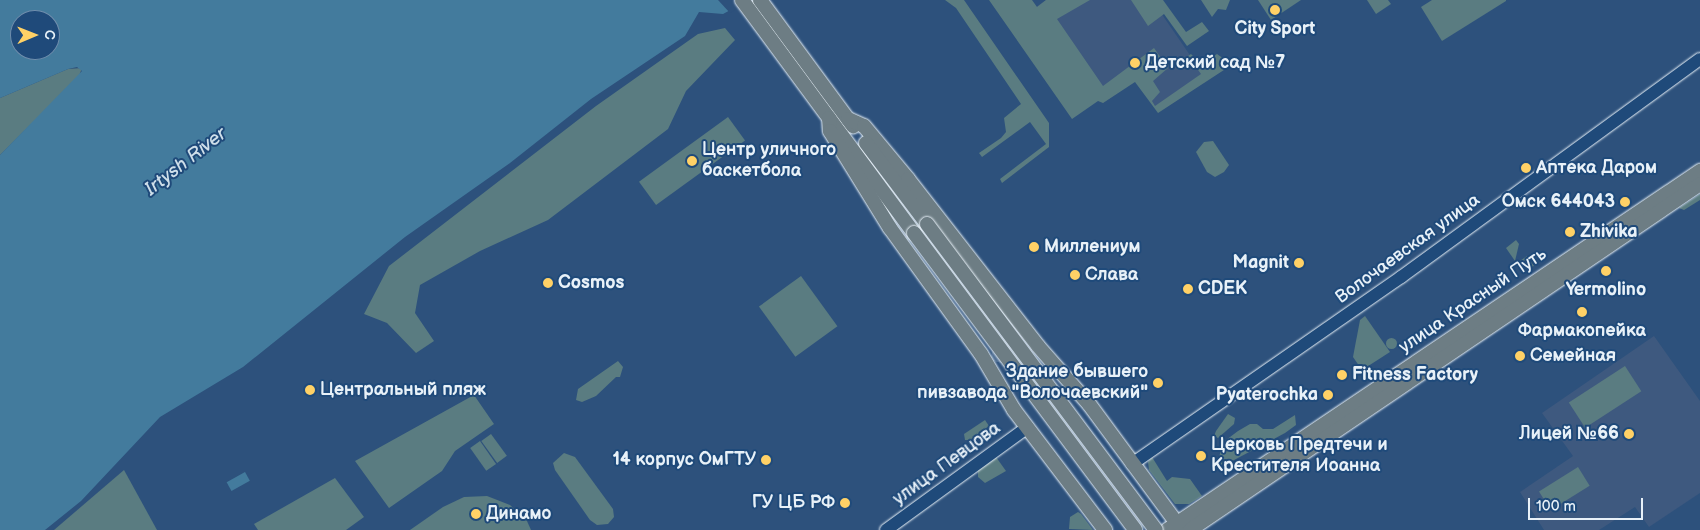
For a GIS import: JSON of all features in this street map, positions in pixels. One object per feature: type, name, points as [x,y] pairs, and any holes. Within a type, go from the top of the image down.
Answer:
[{"type":"main road","points":[[742,0],[848,119],[1156,530]]},
{"type":"main road","points":[[760,0],[804,71],[829,118],[1136,530]]},
{"type":"main road","points":[[829,118],[830,131],[890,228],[981,354],[1003,392],[1105,530]]},
{"type":"main road","points":[[848,119],[864,126],[1038,346],[1062,370],[1132,464],[1176,528]]},
{"type":"main road","name":"улица Красный Путь","points":[[1190,530],[1579,259],[1700,171]]},
{"type":"main road","name":"улица Красный Путь","points":[[1176,528],[1579,259],[1700,184]]},
{"type":"main road","points":[[1021,338],[1038,346]]},
{"type":"main road","points":[[997,362],[1003,392]]},
{"type":"street","name":"Волочаевская улица","points":[[1132,464],[1401,277],[1700,59]]},
{"type":"street","name":"улица Певцова","points":[[886,530],[1028,427]]},
{"type":"shaded area","name":"Детский сад №7","points":[[1046,0],[1152,0],[1203,74],[1155,108],[1136,80],[1103,103],[1036,7]]},
{"type":"shaded area","name":"Лицей №66","points":[[1654,336],[1700,401],[1700,493],[1649,527],[1635,507],[1599,530],[1544,530],[1520,492],[1573,456],[1542,413]]},
{"type":"green space","points":[[945,0],[964,0],[1049,123],[1049,147],[1002,183],[1000,179],[1046,144],[1030,122],[982,157],[979,153],[1001,138],[1006,132],[1004,118],[1021,104],[956,8]]},
{"type":"green space","points":[[989,0],[1032,0],[1037,7],[1046,0],[1090,0],[1057,19],[1103,86],[1154,48],[1168,68],[1153,81],[1160,92],[1152,101],[1155,106],[1201,74],[1188,56],[1191,54],[1201,64],[1217,54],[1224,59],[1227,68],[1158,113],[1135,82],[1103,103],[1098,101],[1072,119]]},
{"type":"green space","points":[[1131,0],[1163,0],[1186,32],[1202,22],[1209,31],[1187,46],[1164,14],[1148,26]]},
{"type":"green space","points":[[1201,0],[1230,0],[1226,10],[1218,9],[1212,17]]},
{"type":"green space","name":"City Sport","points":[[1258,0],[1301,0],[1271,20]]},
{"type":"green space","points":[[1367,0],[1388,0],[1391,4],[1376,14]]},
{"type":"green space","points":[[1432,0],[1506,1],[1442,41],[1421,7]]},
{"type":"green space","points":[[725,28],[735,40],[686,91],[668,129],[548,220],[480,251],[420,285],[415,313],[434,341],[416,353],[387,323],[364,314],[389,266],[596,106],[698,34]]},
{"type":"green space","points":[[82,68],[79,76],[0,155],[0,98],[68,69]]},
{"type":"green space","name":"Центр уличного баскетбола","points":[[728,117],[745,140],[656,205],[639,182]]},
{"type":"green space","points":[[1213,141],[1229,165],[1224,172],[1215,177],[1207,172],[1196,152],[1204,142]]},
{"type":"green space","points":[[1700,194],[1700,200],[1684,210],[1679,208]]},
{"type":"green space","points":[[1516,240],[1519,244],[1515,261],[1506,248]]},
{"type":"green space","points":[[1527,256],[1534,266],[1521,270],[1517,263]]},
{"type":"green space","points":[[801,276],[837,326],[795,357],[759,307]]},
{"type":"green space","points":[[1365,316],[1390,352],[1362,370],[1353,357],[1360,320]]},
{"type":"green space","points":[[1391,337],[1397,343],[1391,349],[1385,343]]},
{"type":"green space","points":[[618,361],[623,367],[620,377],[616,377],[596,396],[582,402],[576,400],[578,389]]},
{"type":"green space","points":[[1625,366],[1641,391],[1585,428],[1569,402]]},
{"type":"green space","points":[[474,395],[494,424],[455,451],[442,471],[389,508],[355,461]]},
{"type":"green space","points":[[1228,414],[1235,418],[1234,424],[1218,438],[1214,436],[1216,431]]},
{"type":"green space","points":[[1295,415],[1296,425],[1285,433],[1217,469],[1222,443],[1238,431],[1250,424],[1257,424],[1263,429],[1273,429]]},
{"type":"green space","points":[[985,420],[989,426],[970,440],[965,440],[964,434]]},
{"type":"green space","points":[[491,434],[507,456],[497,463],[481,441]]},
{"type":"green space","points":[[480,441],[496,464],[486,471],[470,448]]},
{"type":"green space","points":[[564,453],[575,457],[613,509],[614,517],[608,524],[597,525],[590,520],[555,470],[553,463]]},
{"type":"green space","points":[[996,457],[1006,471],[985,483],[978,477],[978,470]]},
{"type":"green space","points":[[1152,457],[1167,481],[1172,477],[1190,479],[1202,496],[1189,504],[1175,504],[1149,470],[1148,462]]},
{"type":"green space","points":[[1578,467],[1590,486],[1551,510],[1539,491]]},
{"type":"green space","points":[[124,470],[157,530],[54,530]]},
{"type":"green space","points":[[335,478],[364,517],[346,530],[258,530],[254,524]]},
{"type":"green space","name":"Динамо","points":[[487,496],[510,505],[527,521],[531,530],[410,530],[443,507],[464,497]]},
{"type":"green space","points":[[1078,512],[1093,530],[1069,529],[1070,517]]},
{"type":"water","name":"Irtysh River","points":[[0,0],[749,0],[723,14],[699,12],[685,36],[591,99],[510,163],[405,237],[243,367],[160,417],[81,501],[45,530],[0,530],[0,155],[82,71],[77,67],[68,69],[0,98]]},
{"type":"water","points":[[245,472],[250,481],[231,491],[227,482]]},
{"type":"pier","points":[[718,0],[751,0],[730,13]]},
{"type":"tunnel","points":[[997,362],[1001,345],[1021,338]]},
{"type":"place","name":"City Sport","points":[[1275,10]]},
{"type":"place","name":"Детский сад №7","points":[[1135,63]]},
{"type":"place","name":"Центр уличного баскетбола","points":[[692,161]]},
{"type":"place","name":"Аптека Даром","points":[[1526,168]]},
{"type":"place","name":"Омск 644043","points":[[1625,202]]},
{"type":"place","name":"Zhivika","points":[[1570,232]]},
{"type":"place","name":"Миллениум","points":[[1034,247]]},
{"type":"place","name":"Magnit","points":[[1299,263]]},
{"type":"place","name":"Yermolino","points":[[1606,271]]},
{"type":"place","name":"Слава","points":[[1075,275]]},
{"type":"place","name":"Cosmos","points":[[548,283]]},
{"type":"place","name":"CDEK","points":[[1188,289]]},
{"type":"place","name":"Фармакопейка","points":[[1582,312]]},
{"type":"place","name":"Семейная","points":[[1520,356]]},
{"type":"place","name":"Fitness Factory","points":[[1342,375]]},
{"type":"place","name":"Здание бывшего пивзавода \"Волочаевский\"","points":[[1158,383]]},
{"type":"place","name":"Центральный пляж","points":[[310,390]]},
{"type":"place","name":"Pyaterochka","points":[[1328,395]]},
{"type":"place","name":"Лицей №66","points":[[1629,434]]},
{"type":"place","name":"Церковь Предтечи и Крестителя Иоанна","points":[[1201,456]]},
{"type":"place","name":"14 корпус ОмГТУ","points":[[766,460]]},
{"type":"place","name":"ГУ ЦБ РФ","points":[[845,503]]},
{"type":"place","name":"Динамо","points":[[476,514]]}]
